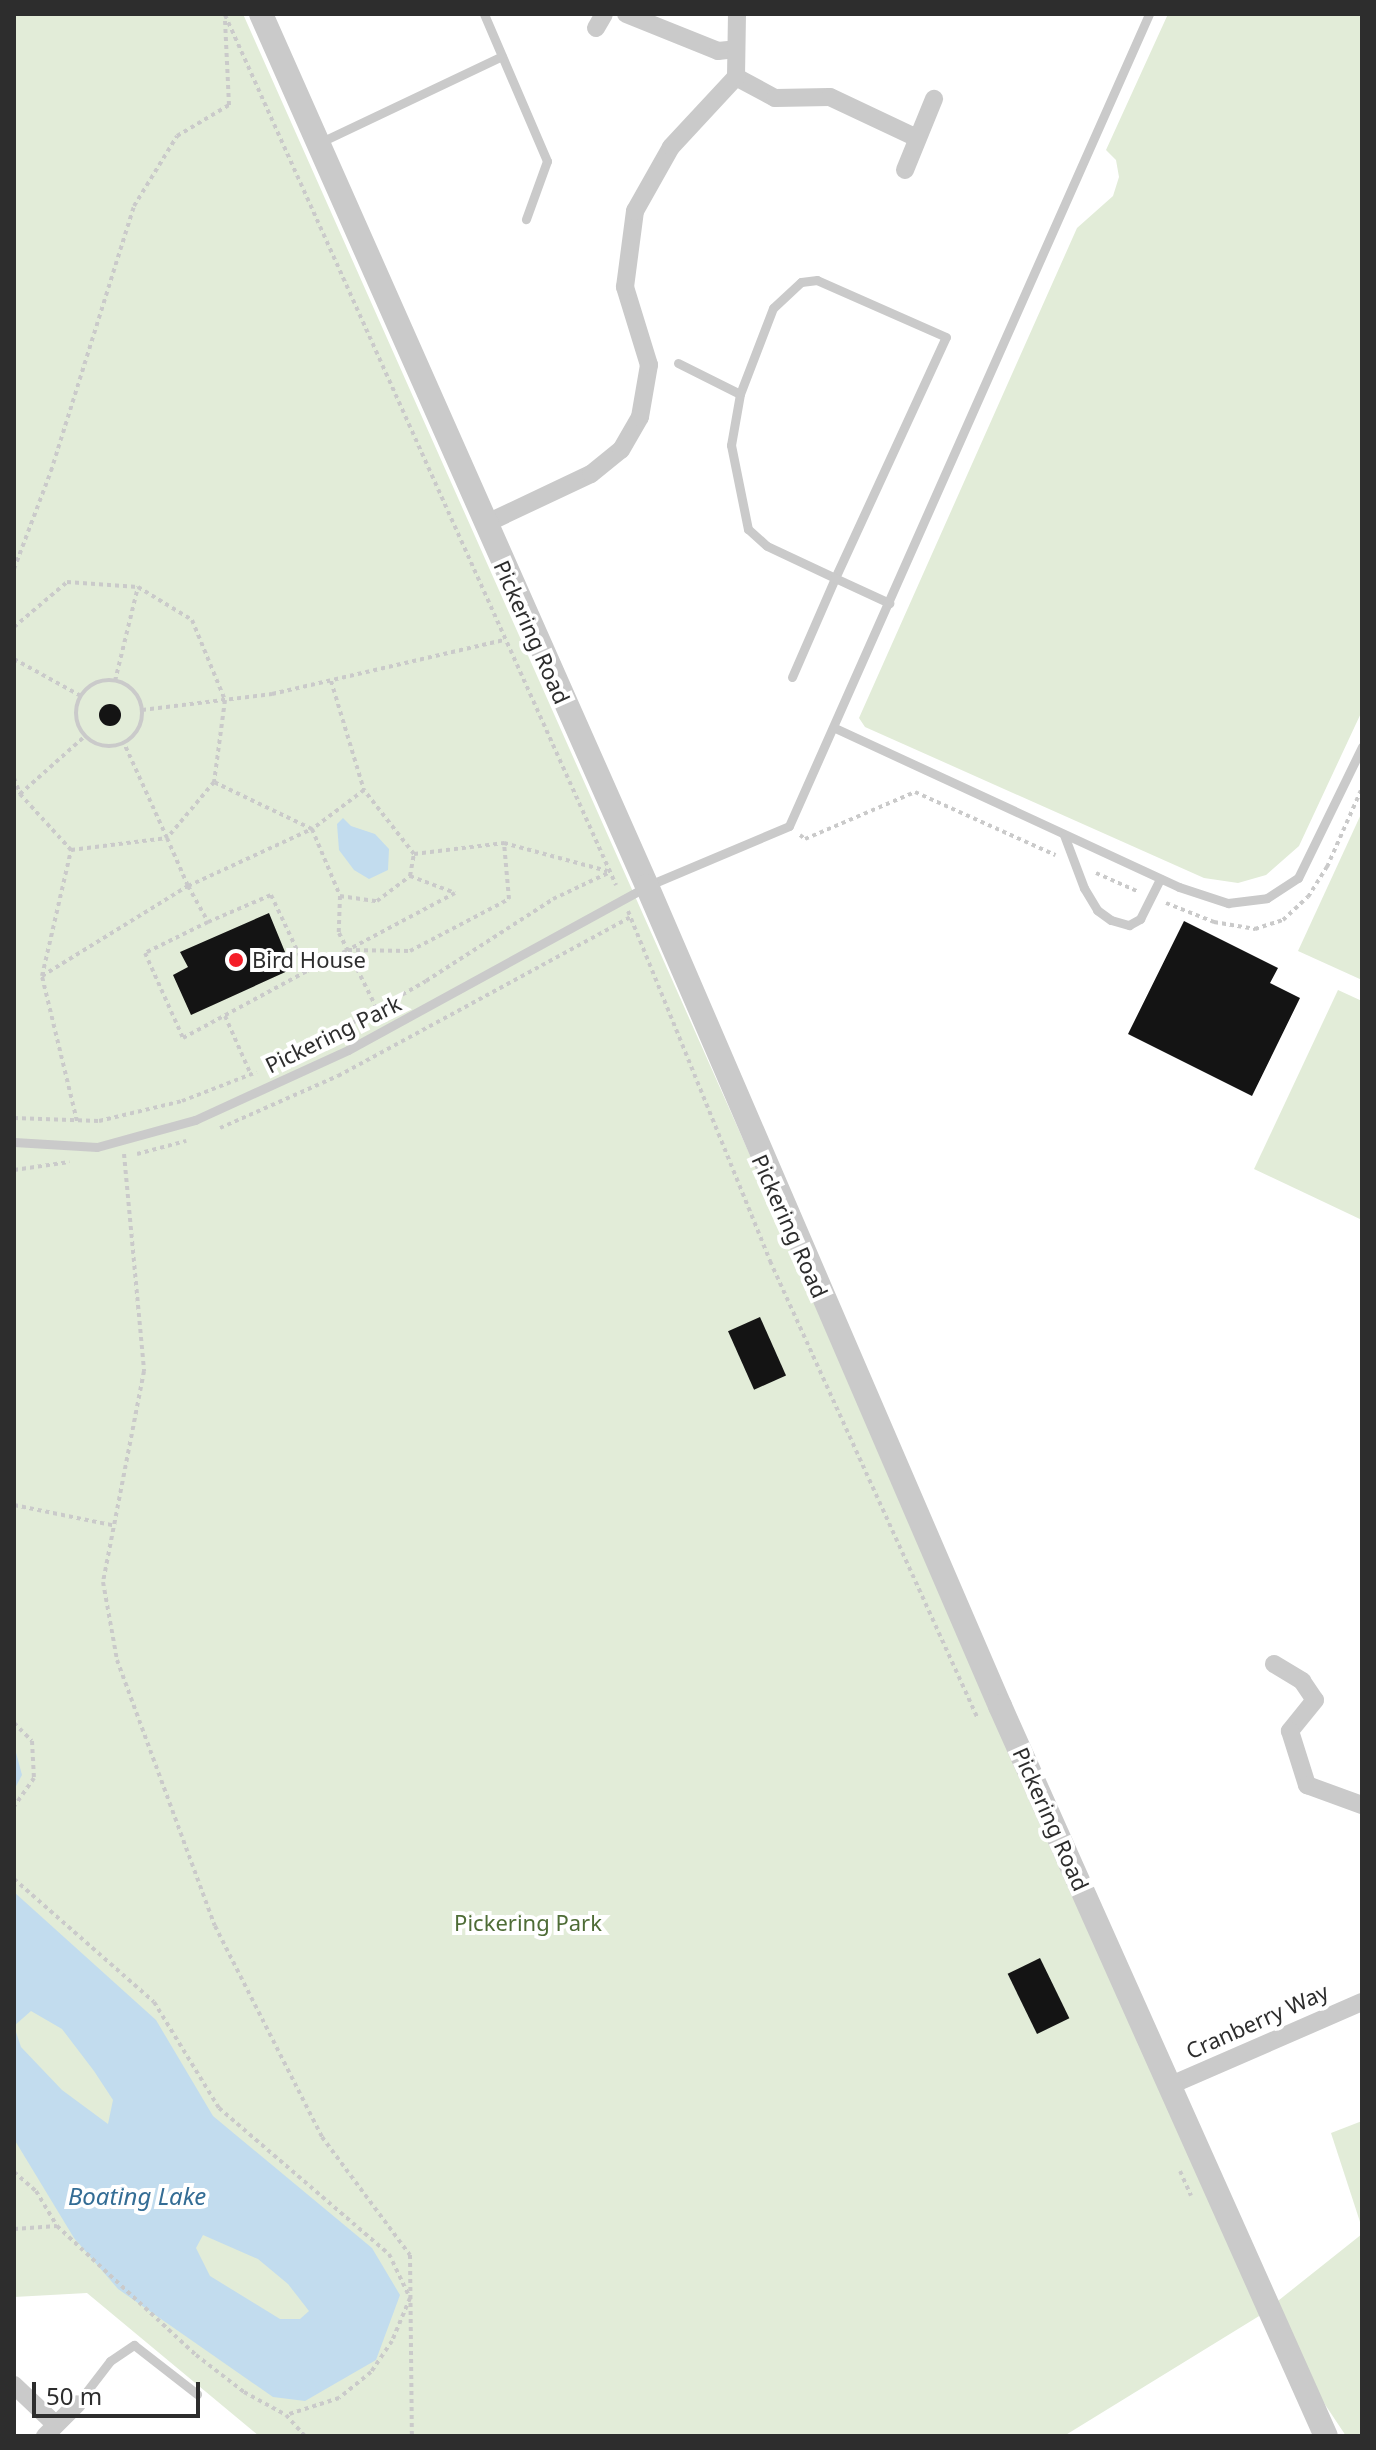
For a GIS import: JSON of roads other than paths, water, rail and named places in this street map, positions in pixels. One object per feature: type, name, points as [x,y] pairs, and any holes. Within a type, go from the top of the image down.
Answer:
[{"type":"street","name":"Pickering Road","points":[[261,14],[647,886],[771,1184],[1326,2436]]},
{"type":"street","points":[[626,14],[718,51],[736,49]]},
{"type":"street","points":[[485,524],[591,474],[621,450],[640,417],[649,365],[625,287],[635,211],[671,147],[736,77],[737,14]]},
{"type":"street","points":[[736,77],[775,98],[830,97],[915,137]]},
{"type":"street","points":[[905,170],[915,137],[934,99]]},
{"type":"street","points":[[1274,1664],[1302,1681],[1315,1700],[1290,1731],[1307,1785],[1362,1805]]},
{"type":"street","name":"Cranberry Way","points":[[1171,2085],[1362,2002]]},
{"type":"street","points":[[14,2385],[49,2430],[77,2404]]},
{"type":"lane","points":[[484,14],[547,161],[526,219]]},
{"type":"lane","name":"Pickering Park","points":[[14,1142],[97,1147],[195,1120],[348,1050],[647,886],[789,826],[1149,14]]},
{"type":"lane","points":[[319,143],[502,56]]},
{"type":"lane","points":[[792,677],[835,578],[946,337],[817,280],[801,282],[773,308],[740,394],[731,445],[748,529],[767,546],[835,578],[889,603]]},
{"type":"lane","points":[[678,363],[740,394]]},
{"type":"lane","points":[[835,728],[1160,879],[1228,903],[1267,898],[1298,878],[1362,747]]},
{"type":"lane","points":[[1064,835],[1084,888],[1097,910],[1111,920],[1129,925],[1140,919],[1160,879]]},
{"type":"lane","points":[[77,2404],[110,2361],[134,2345],[197,2394]]},
{"type":"water","points":[[343,818],[351,826],[375,834],[389,849],[388,870],[369,879],[354,870],[339,850],[337,824]]},
{"type":"water","points":[[14,1745],[22,1775],[14,1790]]},
{"type":"water","name":"Boating Lake","points":[[14,1892],[156,2020],[213,2116],[372,2248],[400,2295],[376,2360],[305,2401],[273,2397],[118,2289],[74,2238],[14,2139]],"holes":[[[31,2011],[62,2029],[94,2071],[113,2100],[108,2124],[62,2090],[21,2047],[14,2026]],[[203,2235],[258,2259],[288,2284],[309,2311],[300,2319],[280,2319],[210,2276],[196,2248]]]},
{"type":"place","name":"Bird House","points":[[236,960]]}]
